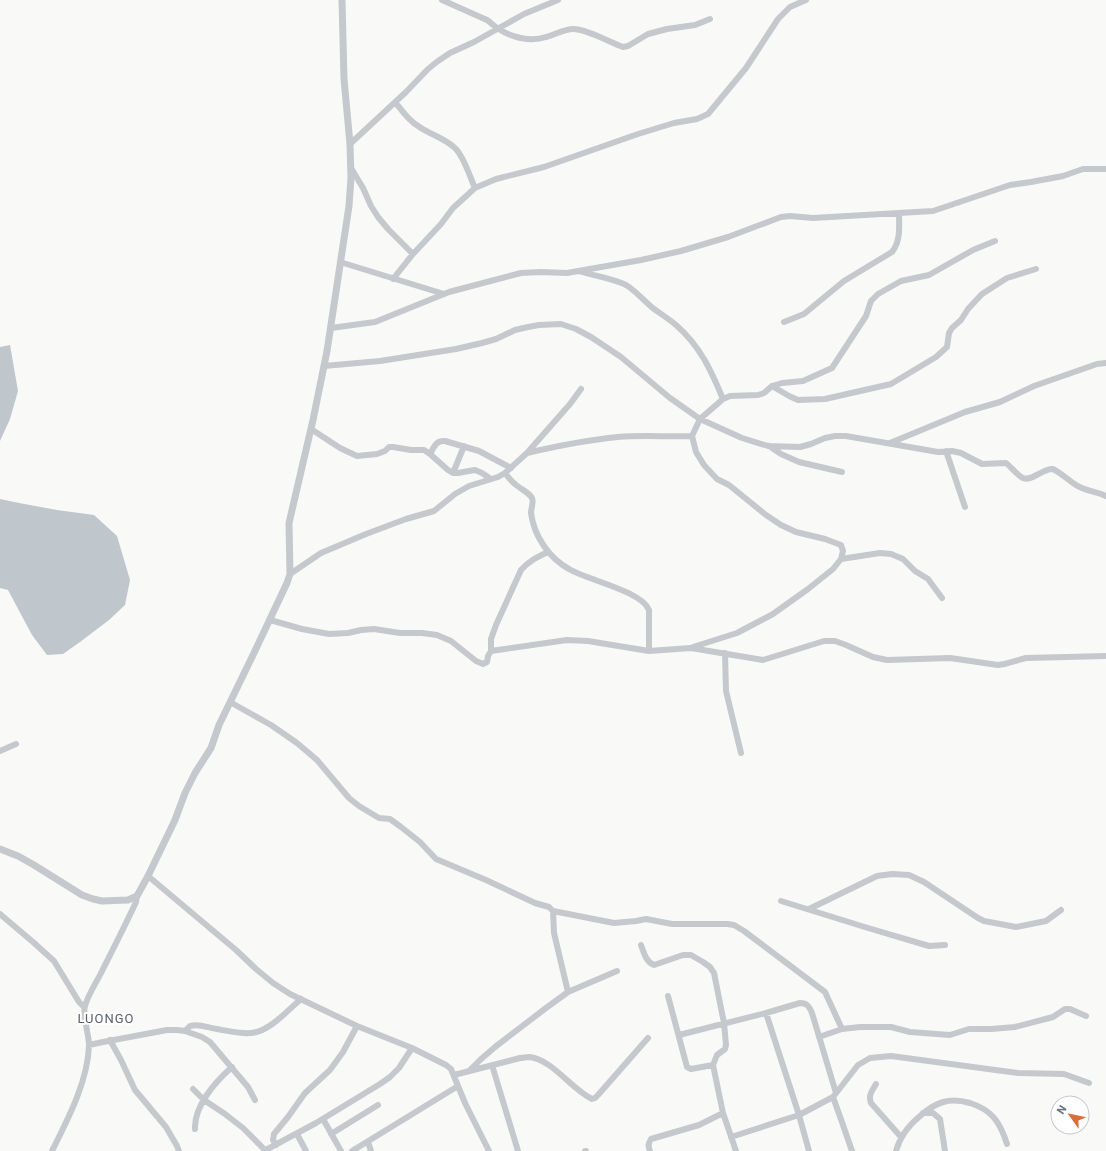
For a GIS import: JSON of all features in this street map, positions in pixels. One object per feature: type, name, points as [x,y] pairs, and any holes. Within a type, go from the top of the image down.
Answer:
[{"type":"street","points":[[84,1007],[122,932],[136,902],[137,896],[175,820],[185,793],[195,773],[211,748],[219,724],[285,589],[290,574],[289,523],[324,366],[349,206],[351,168],[344,79],[344,30],[342,0]]},
{"type":"street","points":[[442,0],[487,20],[497,29],[506,33],[536,40],[569,30],[580,30],[623,46],[628,46],[648,34],[667,29],[695,25],[710,19]]},
{"type":"street","points":[[350,144],[438,61],[450,53],[474,42],[524,14],[558,0]]},
{"type":"street","points":[[393,279],[453,208],[475,188],[496,179],[544,167],[674,123],[697,119],[704,116],[712,110],[746,68],[778,20],[790,7],[806,0]]},
{"type":"street","points":[[395,102],[412,122],[456,149],[462,158],[475,188]]},
{"type":"street","points":[[351,168],[378,217],[413,254]]},
{"type":"street","points":[[331,328],[375,322],[444,294],[497,278],[521,273],[567,273],[682,251],[728,237],[781,217],[790,216],[813,218],[933,211],[1010,185],[1063,176],[1084,169],[1106,169]]},
{"type":"street","points":[[784,322],[804,314],[844,280],[892,252],[896,247],[899,237],[899,213]]},
{"type":"street","points":[[691,648],[737,633],[773,614],[808,589],[832,569],[841,559],[843,551],[841,545],[825,539],[796,532],[781,525],[766,515],[730,485],[717,478],[704,465],[696,452],[692,436],[700,419],[723,399],[730,396],[758,395],[772,386],[782,383],[803,381],[832,368],[866,316],[871,301],[878,294],[901,281],[929,275],[973,250],[995,241]]},
{"type":"street","points":[[340,262],[444,294]]},
{"type":"street","points":[[772,386],[798,400],[825,399],[891,384],[936,357],[947,347],[949,333],[952,328],[961,320],[968,309],[982,294],[1007,278],[1036,269]]},
{"type":"street","points":[[578,271],[611,279],[626,286],[677,325],[690,338],[705,359],[723,399]]},
{"type":"street","points":[[324,366],[380,361],[456,348],[496,339],[522,328],[539,325],[561,324],[576,329],[591,337],[621,357],[670,398],[700,419],[742,438],[768,446],[799,462],[842,472]]},
{"type":"street","points":[[888,444],[965,412],[1000,402],[1034,386],[1097,364],[1106,363]]},
{"type":"street","points":[[290,574],[321,553],[406,519],[434,511],[455,494],[469,486],[505,473],[527,453],[570,404],[581,389]]},
{"type":"street","points":[[311,429],[340,448],[357,456],[377,454],[385,451],[389,447],[424,450],[453,473],[458,474],[475,470],[491,479]]},
{"type":"street","points":[[527,453],[560,445],[619,437],[692,436]]},
{"type":"street","points":[[768,446],[800,447],[825,438],[846,436],[938,452],[952,451],[961,453],[982,464],[1006,463],[1023,478],[1028,479],[1049,468],[1053,469],[1076,486],[1096,491],[1106,496]]},
{"type":"street","points":[[430,454],[437,442],[441,441],[464,446],[492,457],[511,468]]},
{"type":"street","points":[[453,473],[464,446]]},
{"type":"street","points":[[946,451],[966,507]]},
{"type":"street","points":[[505,473],[516,486],[532,497],[531,511],[536,531],[548,552],[569,569],[626,592],[648,606],[649,651]]},
{"type":"street","points":[[270,620],[302,629],[329,634],[374,629],[400,633],[432,634],[451,640],[471,658],[483,664],[487,662],[491,651],[491,639],[496,625],[521,570],[534,558],[548,552]]},
{"type":"street","points":[[841,559],[880,553],[891,554],[903,559],[915,571],[928,579],[942,598]]},
{"type":"street","points":[[491,651],[574,640],[649,651],[691,648],[763,660],[824,641],[835,641],[873,657],[887,660],[950,658],[998,665],[1026,658],[1106,656]]},
{"type":"street","points":[[724,653],[726,691],[741,752]]},
{"type":"street","points":[[230,702],[298,743],[316,760],[349,798],[379,818],[390,819],[420,842],[436,859],[535,903],[549,907],[553,911],[614,923],[636,921],[646,918],[672,924],[734,925],[825,992],[842,1029]]},
{"type":"street","points":[[0,751],[16,744]]},
{"type":"street","points":[[0,850],[18,856],[82,895],[93,899],[102,901],[128,900],[137,896]]},
{"type":"street","points":[[809,909],[877,876],[892,874],[909,875],[924,882],[984,921],[1016,927],[1046,921],[1061,910]]},
{"type":"street","points":[[148,876],[273,983],[290,994],[357,1026],[412,1048],[446,1065],[454,1075],[489,1151]]},
{"type":"street","points":[[781,901],[929,946],[945,945]]},
{"type":"street","points":[[553,911],[554,933],[568,992]]},
{"type":"street","points":[[0,914],[54,961],[79,1002],[84,1007],[88,1032],[88,1045],[84,1074],[62,1131],[52,1151]]},
{"type":"street","points":[[641,945],[648,962],[651,964],[654,965],[683,955],[691,955],[710,967],[714,973],[724,1023],[726,1045],[725,1049],[718,1055],[713,1065],[723,1113],[736,1151]]},
{"type":"street","points":[[468,1072],[495,1047],[568,992],[618,971]]},
{"type":"street","points":[[668,996],[686,1067],[691,1069],[713,1065]]},
{"type":"street","points":[[185,1031],[190,1026],[197,1024],[209,1028],[243,1033],[262,1031],[274,1023],[302,999]]},
{"type":"street","points":[[679,1035],[800,1003],[805,1003],[809,1006],[812,1013],[834,1095],[852,1151]]},
{"type":"street","points":[[819,1037],[842,1029],[860,1027],[892,1028],[910,1032],[950,1035],[969,1029],[1015,1027],[1053,1017],[1065,1009],[1070,1009],[1086,1016]]},
{"type":"street","points":[[766,1013],[809,1151]]},
{"type":"street","points":[[274,1148],[274,1134],[305,1093],[330,1070],[343,1052],[357,1026]]},
{"type":"street","points":[[88,1045],[167,1030],[185,1031],[202,1037],[210,1042],[248,1087],[255,1100]]},
{"type":"street","points":[[454,1075],[529,1057],[546,1064],[584,1094],[595,1098],[648,1038]]},
{"type":"street","points":[[110,1040],[122,1060],[135,1090],[166,1127],[179,1151]]},
{"type":"street","points":[[192,1089],[204,1100],[243,1128],[265,1151],[274,1148],[323,1119],[390,1077],[399,1068],[412,1048]]},
{"type":"street","points":[[731,1138],[799,1115],[834,1095],[858,1064],[870,1058],[891,1056],[1018,1073],[1064,1074],[1089,1083]]},
{"type":"street","points":[[492,1065],[518,1151]]},
{"type":"street","points":[[195,1128],[196,1116],[204,1100],[219,1079],[232,1068]]},
{"type":"street","points":[[876,1084],[870,1094],[871,1103],[901,1137]]},
{"type":"street","points":[[352,1151],[458,1086]]},
{"type":"street","points":[[896,1151],[901,1137],[910,1124],[933,1106],[945,1101],[955,1100],[977,1106],[988,1111],[1003,1132],[1006,1144]]},
{"type":"street","points":[[331,1134],[378,1104]]},
{"type":"street","points":[[650,1151],[648,1146],[651,1140],[699,1125],[723,1113]]},
{"type":"street","points":[[923,1113],[933,1114],[940,1119],[945,1151]]},
{"type":"street","points":[[323,1119],[341,1151]]},
{"type":"street","points":[[297,1134],[306,1151]]},
{"type":"street","points":[[368,1142],[371,1151]]},
{"type":"shaded area","points":[[10,345],[18,391],[10,419],[0,441],[0,347]]},
{"type":"shaded area","points":[[0,499],[57,510],[94,515],[117,536],[130,580],[125,605],[109,620],[63,654],[47,655],[32,635],[8,590],[0,588]]},
{"type":"district","name":"LUONGO","points":[[106,1018]]}]
